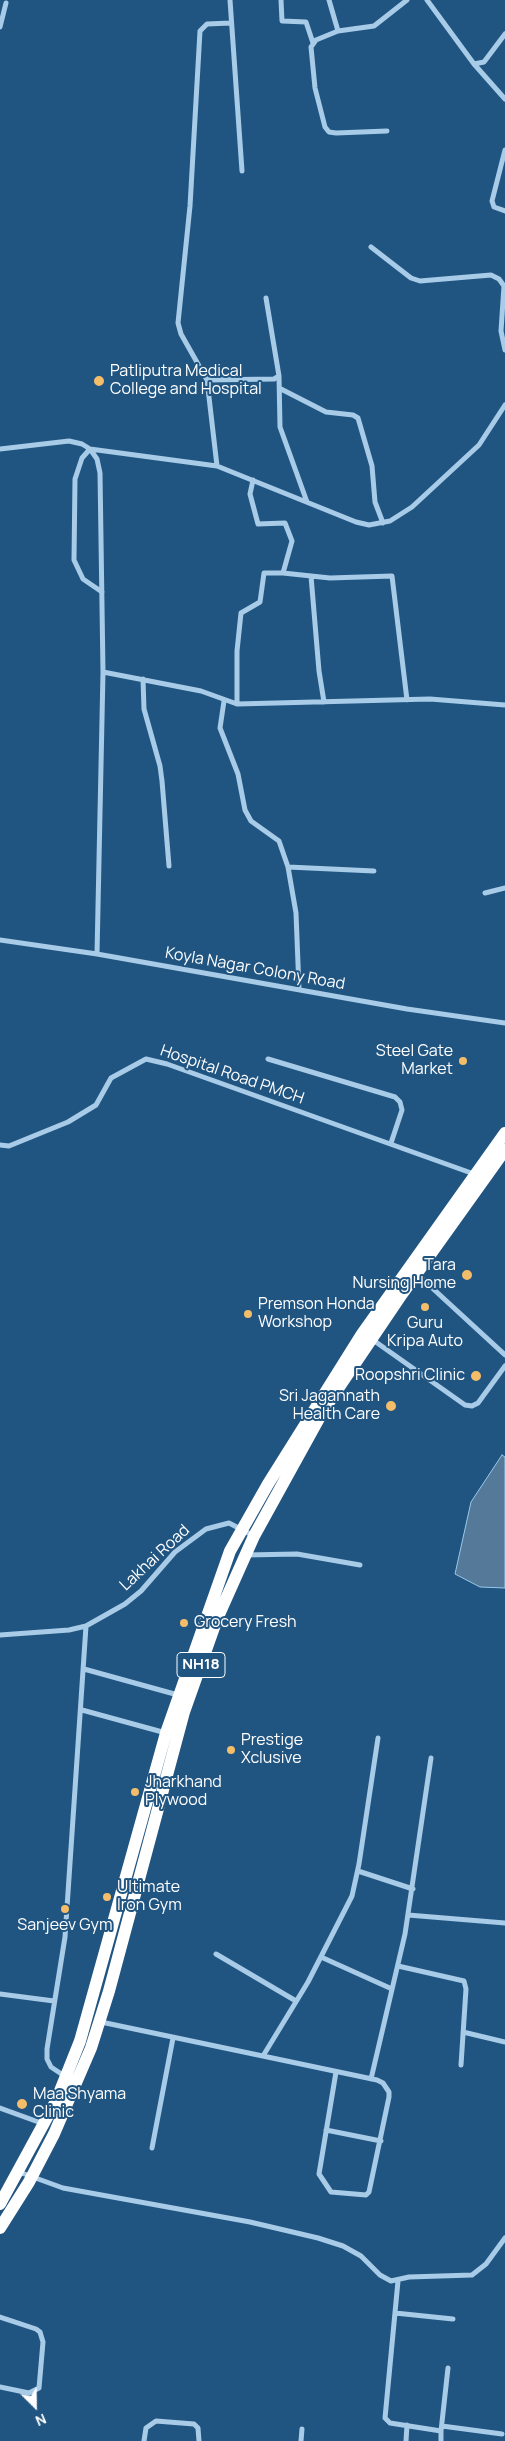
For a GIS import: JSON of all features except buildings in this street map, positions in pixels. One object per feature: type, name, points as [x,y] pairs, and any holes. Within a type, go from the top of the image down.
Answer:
[{"type":"highway","name":"NH18","points":[[0,2204],[45,2124],[66,2077],[86,2021],[166,1733],[224,1568],[242,1529],[342,1366],[397,1291],[475,1174],[505,1133]]},
{"type":"highway","name":"NH18","points":[[0,2228],[31,2178],[69,2101],[100,2022],[184,1712],[218,1619],[254,1536],[324,1411],[372,1340],[397,1291],[416,1273],[505,1150]]},
{"type":"street","points":[[230,0],[242,171]]},
{"type":"street","points":[[281,0],[282,20],[306,22],[313,43],[315,88],[325,127],[329,132],[387,130]]},
{"type":"street","points":[[330,0],[338,32]]},
{"type":"street","points":[[313,43],[338,32],[374,26],[407,0]]},
{"type":"street","points":[[426,0],[474,64],[505,99]]},
{"type":"street","points":[[0,26],[6,3]]},
{"type":"street","points":[[216,466],[207,380],[181,334],[178,322],[190,206],[200,31],[207,24],[232,23]]},
{"type":"street","points":[[474,64],[484,62],[505,34]]},
{"type":"street","points":[[505,150],[492,201],[494,207],[505,211]]},
{"type":"street","points":[[372,247],[411,278],[420,281],[492,275],[499,279],[504,286],[501,331],[505,350]]},
{"type":"street","points":[[266,298],[281,389],[280,427],[307,502]]},
{"type":"street","points":[[207,380],[274,379],[279,376]]},
{"type":"street","points":[[281,389],[326,412],[353,415],[358,418],[372,466],[375,502],[383,523]]},
{"type":"street","points":[[90,449],[216,466],[356,522],[369,525],[397,518],[412,507],[479,444],[505,404]]},
{"type":"street","points":[[0,449],[69,441],[82,444],[90,449],[97,459],[100,473],[103,672],[97,954]]},
{"type":"street","points":[[90,449],[82,458],[75,479],[74,560],[83,579],[102,592]]},
{"type":"street","points":[[253,480],[250,494],[258,524],[285,523],[292,541],[282,573]]},
{"type":"street","points":[[237,704],[237,651],[240,613],[260,602],[264,573],[330,578],[392,576],[407,700]]},
{"type":"street","points":[[311,576],[319,670],[324,702]]},
{"type":"street","points":[[103,672],[201,691],[224,701],[237,704],[407,700],[505,705]]},
{"type":"street","points":[[143,679],[144,709],[162,781],[169,866]]},
{"type":"street","points":[[224,701],[220,728],[238,774],[245,810],[250,821],[279,841],[288,867],[296,913],[299,989]]},
{"type":"street","points":[[288,867],[374,871]]},
{"type":"street","points":[[484,893],[505,888]]},
{"type":"street","name":"Koyla Nagar Colony Road","points":[[0,940],[97,954],[505,1023]]},
{"type":"street","name":"Hospital Road PMCH","points":[[0,1145],[9,1146],[68,1122],[96,1105],[111,1078],[146,1059],[167,1064],[475,1174]]},
{"type":"street","points":[[268,1059],[395,1097],[400,1102],[402,1110],[391,1143]]},
{"type":"street","points":[[416,1273],[505,1355]]},
{"type":"street","points":[[372,1340],[465,1405],[472,1406],[478,1402],[505,1366]]},
{"type":"street","name":"Lakhai Road","points":[[0,1636],[69,1630],[86,1626],[125,1604],[141,1591],[175,1552],[206,1529],[229,1524],[242,1529]]},
{"type":"street","points":[[242,1529],[254,1536]]},
{"type":"street","points":[[246,1555],[297,1554],[360,1565]]},
{"type":"street","points":[[66,2077],[51,2067],[47,2059],[54,2001],[65,1937],[82,1710],[86,1626]]},
{"type":"street","points":[[84,1669],[178,1696]]},
{"type":"street","points":[[82,1710],[166,1733]]},
{"type":"street","points":[[263,2056],[321,1957],[346,1909],[358,1871],[378,1738]]},
{"type":"street","points":[[371,2079],[398,1966],[413,1889],[431,1758]]},
{"type":"street","points":[[358,1871],[413,1889]]},
{"type":"street","points":[[408,1915],[505,1923]]},
{"type":"street","points":[[216,1954],[296,2001]]},
{"type":"street","points":[[321,1957],[392,1989]]},
{"type":"street","points":[[398,1966],[464,1981],[466,1989],[461,2065]]},
{"type":"street","points":[[0,1994],[54,2001]]},
{"type":"street","points":[[100,2022],[263,2056],[383,2082],[388,2092],[381,2141],[369,2192],[360,2196],[332,2192],[319,2174],[336,2072]]},
{"type":"street","points":[[463,2032],[505,2042]]},
{"type":"street","points":[[152,2148],[173,2038]]},
{"type":"street","points":[[0,2108],[45,2124]]},
{"type":"street","points":[[326,2130],[381,2141]]},
{"type":"street","points":[[19,2172],[31,2178],[63,2188],[250,2222],[318,2238],[343,2246],[361,2256],[380,2275],[391,2281],[409,2277],[472,2275],[486,2264],[505,2238]]},
{"type":"street","points":[[398,2280],[384,2414],[390,2423],[502,2434]]},
{"type":"street","points":[[395,2313],[453,2319]]},
{"type":"street","points":[[0,2318],[36,2329],[40,2332],[43,2342],[39,2388],[30,2393],[0,2387]]},
{"type":"street","points":[[440,2441],[448,2368]]},
{"type":"street","points":[[144,2441],[146,2428],[156,2421],[194,2424],[198,2428],[199,2441]]},
{"type":"street","points":[[406,2441],[407,2425]]},
{"type":"street","points":[[301,2441],[302,2429]]},
{"type":"water","points":[[502,1455],[505,1457],[505,1588],[480,1587],[455,1574],[471,1502]]},
{"type":"place","name":"Patliputra Medical College and Hospital","points":[[99,381]]},
{"type":"place","name":"Steel Gate Market","points":[[463,1061]]},
{"type":"place","name":"Tara Nursing Home","points":[[467,1275]]},
{"type":"place","name":"Guru Kripa Auto","points":[[425,1307]]},
{"type":"place","name":"Premson Honda Workshop","points":[[248,1314]]},
{"type":"place","name":"Roopshri Clinic","points":[[476,1376]]},
{"type":"place","name":"Sri Jagannath Health Care","points":[[391,1406]]},
{"type":"place","name":"Grocery Fresh","points":[[184,1623]]},
{"type":"place","name":"Prestige Xclusive","points":[[231,1750]]},
{"type":"place","name":"Jharkhand Plywood","points":[[135,1792]]},
{"type":"place","name":"Ultimate Iron Gym","points":[[107,1897]]},
{"type":"place","name":"Sanjeev Gym","points":[[65,1909]]},
{"type":"place","name":"Maa Shyama Clinic","points":[[22,2104]]}]
